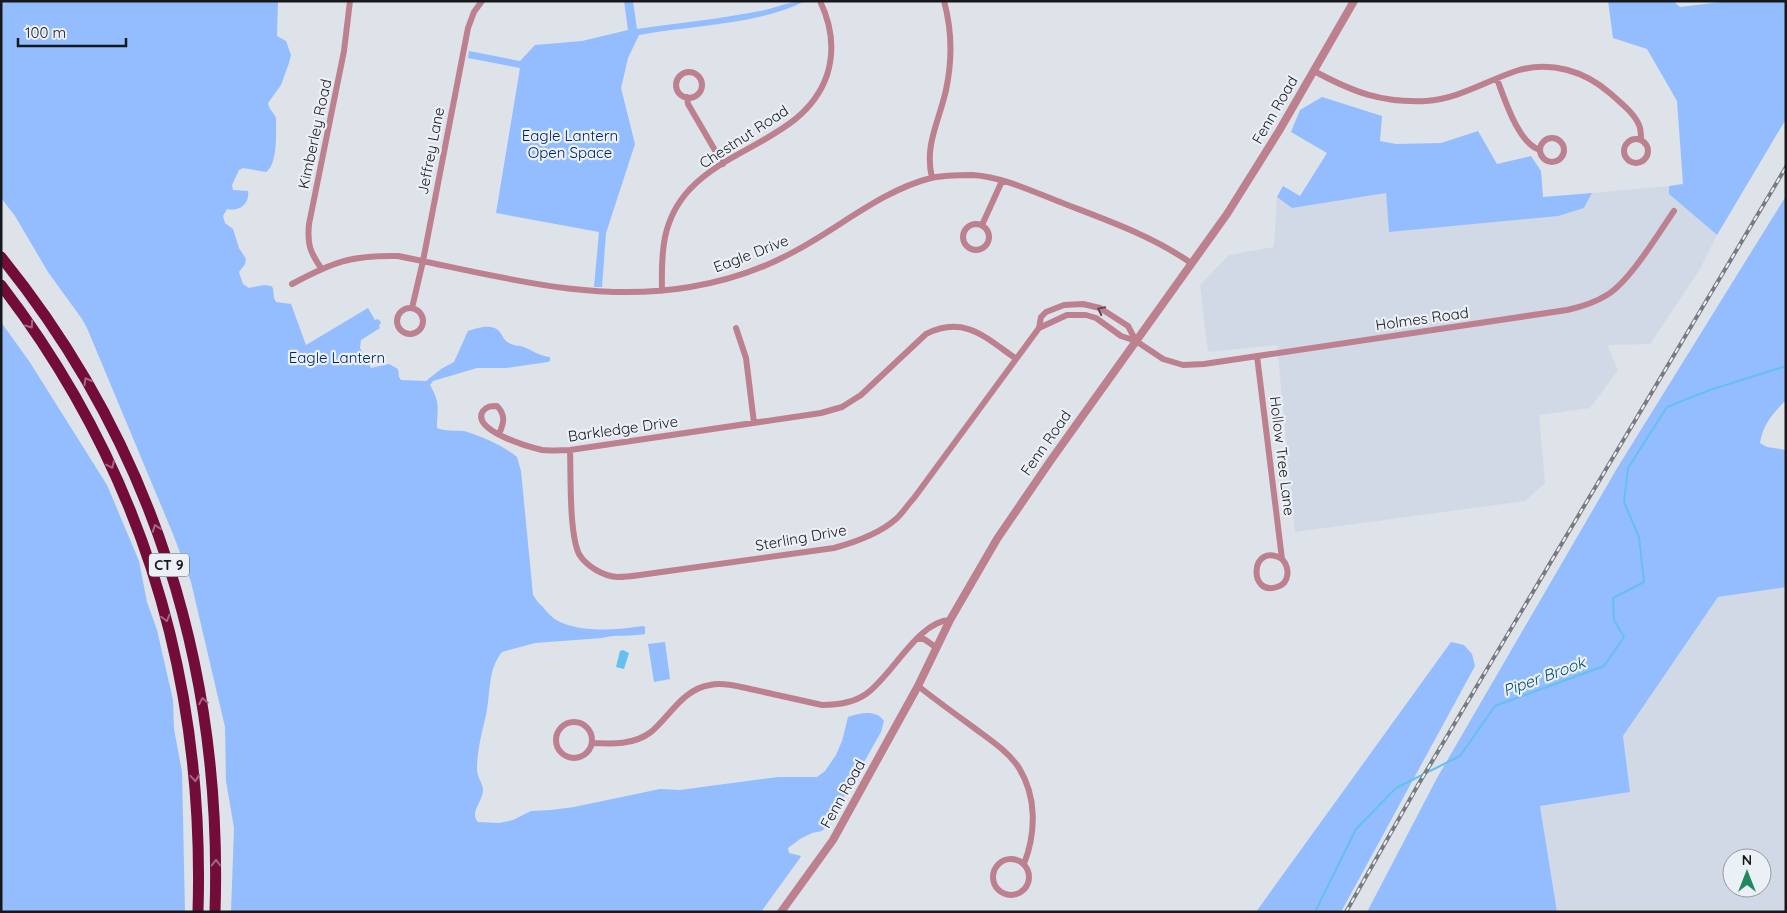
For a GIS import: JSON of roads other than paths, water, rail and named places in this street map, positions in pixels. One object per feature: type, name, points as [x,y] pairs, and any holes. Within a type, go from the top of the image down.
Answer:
[{"type":"highway","name":"CT 9","points":[[1,257],[49,321],[99,402],[139,486],[169,564],[189,636],[207,728],[216,818],[215,912]]},
{"type":"highway","name":"CT 9","points":[[1,285],[56,364],[96,434],[133,517],[157,585],[180,676],[191,740],[198,829],[198,912]]},
{"type":"highway","points":[[1,291],[12,299]]},
{"type":"street","name":"Kimberley Road","points":[[321,268],[312,254],[307,240],[344,52],[350,1]]},
{"type":"street","name":"Jeffrey Lane","points":[[412,308],[468,28],[474,12],[482,1]]},
{"type":"street","name":"Chestnut Road","points":[[662,291],[662,247],[667,227],[690,189],[723,164],[788,125],[805,111],[825,82],[831,62],[831,41],[828,18],[820,1]]},
{"type":"street","points":[[932,178],[929,154],[932,136],[946,90],[950,65],[949,36],[944,1]]},
{"type":"street","name":"Fenn Road","points":[[781,912],[834,840],[918,686],[950,620],[1008,521],[1227,214],[1253,174],[1354,1]]},
{"type":"street","points":[[1314,71],[1346,88],[1373,97],[1400,101],[1427,101],[1449,97],[1517,71],[1539,67],[1560,68],[1579,73],[1600,84],[1632,114],[1640,126],[1641,140]]},
{"type":"street","points":[[687,97],[696,95],[702,84],[699,76],[692,72],[683,73],[677,79],[678,91],[687,97],[688,104],[723,164]]},
{"type":"street","points":[[1497,79],[1510,114],[1523,136],[1533,148],[1540,150]]},
{"type":"street","name":"Eagle Drive","points":[[292,284],[321,268],[349,259],[373,256],[398,256],[554,287],[592,292],[630,293],[692,287],[747,272],[773,262],[796,251],[889,195],[932,178],[975,176],[1002,181],[1127,229],[1162,244],[1191,263]]},
{"type":"street","points":[[982,225],[1002,181]]},
{"type":"street","name":"Holmes Road","points":[[1136,341],[1163,359],[1184,365],[1204,364],[1567,310],[1587,305],[1608,295],[1625,280],[1674,210]]},
{"type":"street","points":[[974,224],[982,225],[988,231],[987,243],[981,249],[973,250],[969,248],[963,238],[964,230],[974,224]]},
{"type":"street","name":"Sterling Drive","points":[[570,450],[574,536],[580,554],[597,571],[616,577],[640,575],[834,548],[859,541],[896,519],[914,498],[1038,328],[1040,317],[1046,312],[1064,305],[1083,304],[1100,308],[1128,326],[1136,341]]},
{"type":"street","points":[[412,308],[420,312],[423,320],[420,329],[413,334],[409,334],[401,331],[396,320],[400,312],[412,308]]},
{"type":"street","name":"Sterling Drive","points":[[1038,328],[1066,315],[1086,315],[1096,318],[1121,336],[1136,341]]},
{"type":"street","name":"Barkledge Drive","points":[[499,434],[504,417],[502,411],[497,406],[490,406],[484,409],[481,415],[482,423],[487,429],[527,446],[544,450],[570,450],[821,413],[842,406],[861,395],[926,334],[939,328],[950,326],[965,327],[979,332],[1015,358]]},
{"type":"street","points":[[736,328],[746,358],[754,422]]},
{"type":"street","name":"Hollow Tree Lane","points":[[1257,356],[1282,559],[1288,569],[1286,580],[1278,587],[1268,588],[1264,586],[1257,579],[1256,574],[1260,561],[1268,556],[1282,559]]},
{"type":"street","points":[[592,743],[614,744],[635,740],[650,732],[693,691],[709,685],[728,685],[822,705],[838,705],[853,701],[867,693],[917,639],[935,623],[942,620],[950,620]]},
{"type":"street","points":[[917,639],[924,640],[936,648]]},
{"type":"street","points":[[918,686],[1002,748],[1019,768],[1030,795],[1033,825],[1031,847],[1024,864],[1029,875],[1026,887],[1022,892],[1010,895],[999,890],[993,880],[995,868],[998,864],[1008,859],[1020,860],[1024,864]]},
{"type":"street","points":[[575,722],[581,723],[590,731],[592,743],[586,753],[581,756],[569,757],[559,749],[557,738],[561,728],[575,722]]},
{"type":"waterway","name":"Piper Brook","points":[[1315,912],[1356,829],[1396,788],[1460,756],[1495,706],[1604,666],[1624,637],[1614,620],[1613,598],[1644,582],[1639,537],[1624,502],[1628,468],[1667,407],[1710,390],[1786,366]]},
{"type":"railway","points":[[1346,912],[1418,785],[1786,167]]},
{"type":"park label","name":"Eagle Lantern Open Space","points":[[570,144]]},
{"type":"park label","name":"Eagle Lantern","points":[[337,358]]}]
